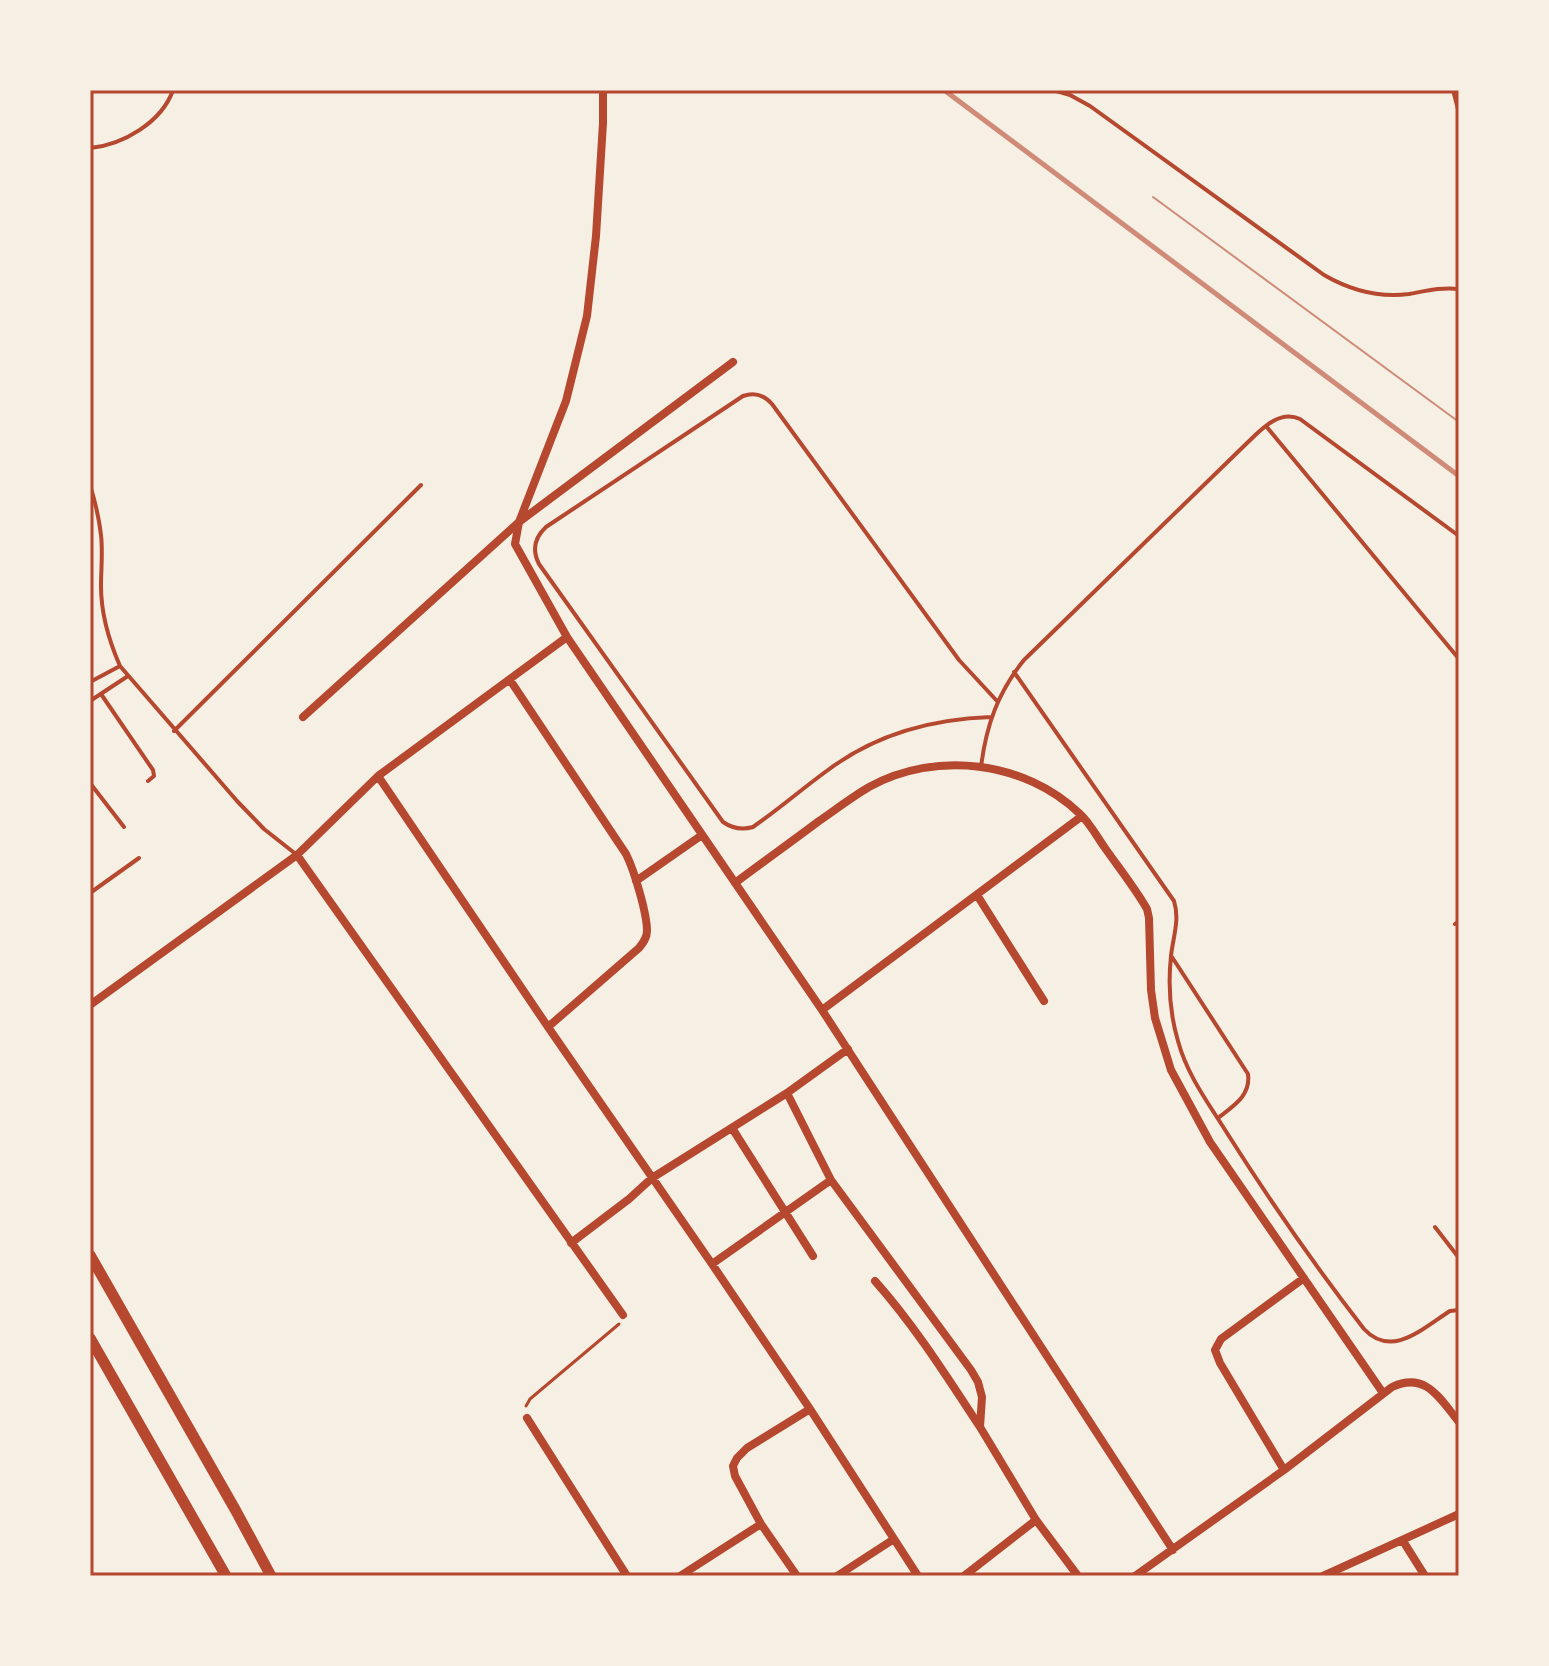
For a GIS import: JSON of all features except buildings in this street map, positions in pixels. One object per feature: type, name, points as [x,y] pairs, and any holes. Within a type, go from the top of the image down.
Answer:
[{"type":"main road","points":[[90,1255],[271,1576]]},
{"type":"main road","points":[[90,1338],[226,1576]]},
{"type":"street","points":[[603,90],[596,236],[587,316],[566,401],[519,522],[515,544],[567,637],[848,1049],[1173,1550]]},
{"type":"street","points":[[303,717],[519,522],[733,362]]},
{"type":"street","points":[[90,1005],[297,855],[378,776],[567,637]]},
{"type":"street","points":[[510,680],[626,854],[636,881],[647,931],[643,943],[548,1027]]},
{"type":"street","points":[[735,883],[870,787],[896,775],[952,765],[981,767],[1036,783],[1060,798],[1082,816],[1147,909],[1155,1018],[1171,1070],[1210,1142],[1383,1393]]},
{"type":"street","points":[[378,776],[810,1409],[918,1576]]},
{"type":"street","points":[[822,1010],[1082,816]]},
{"type":"street","points":[[636,881],[702,835]]},
{"type":"street","points":[[297,855],[623,1315]]},
{"type":"street","points":[[977,895],[1044,1001]]},
{"type":"street","points":[[571,1243],[652,1178],[787,1093],[848,1049]]},
{"type":"street","points":[[787,1093],[831,1180],[978,1382],[982,1397],[980,1427]]},
{"type":"street","points":[[732,1128],[813,1256]]},
{"type":"street","points":[[712,1264],[831,1180]]},
{"type":"street","points":[[1284,1470],[1215,1350],[1221,1339],[1304,1278]]},
{"type":"street","points":[[875,1281],[927,1346],[1036,1520],[1078,1576]]},
{"type":"street","points":[[1135,1576],[1402,1382],[1413,1381],[1433,1391],[1459,1422]]},
{"type":"street","points":[[797,1576],[761,1524],[735,1476],[733,1466],[747,1448],[810,1409]]},
{"type":"street","points":[[527,1418],[627,1576]]},
{"type":"street","points":[[1323,1576],[1338,1573],[1459,1514]]},
{"type":"street","points":[[964,1576],[1036,1520]]},
{"type":"street","points":[[680,1576],[761,1524]]},
{"type":"street","points":[[837,1576],[894,1539]]},
{"type":"street","points":[[1403,1541],[1425,1576]]},
{"type":"lane","points":[[90,148],[129,137],[157,116],[173,90]]},
{"type":"lane","points":[[1053,90],[1090,106],[1337,282],[1380,294],[1459,289]]},
{"type":"lane","points":[[1453,90],[1459,113]]},
{"type":"lane","points":[[991,717],[934,722],[879,740],[830,768],[753,827],[735,828],[723,822],[539,564],[534,551],[537,538],[546,527],[743,396],[758,394],[772,404],[959,660],[997,701]]},
{"type":"lane","points":[[981,767],[991,717],[1014,672],[1266,426],[1281,417],[1288,415],[1300,419],[1459,536]]},
{"type":"lane","points":[[1266,426],[1459,659]]},
{"type":"lane","points":[[90,485],[101,534],[105,623],[120,666],[251,816],[297,855]]},
{"type":"lane","points":[[174,731],[421,485]]},
{"type":"lane","points":[[90,682],[120,666]]},
{"type":"lane","points":[[1014,672],[1171,895],[1177,915],[1171,955],[1171,997],[1177,1038],[1187,1066],[1299,1243],[1369,1335],[1383,1342],[1398,1342],[1450,1311],[1459,1310]]},
{"type":"lane","points":[[90,701],[128,676]]},
{"type":"lane","points":[[101,694],[153,770],[154,776],[148,781]]},
{"type":"lane","points":[[90,783],[124,827]]},
{"type":"lane","points":[[90,893],[139,858]]},
{"type":"lane","points":[[1171,955],[1248,1074],[1249,1085],[1243,1097],[1218,1118]]},
{"type":"lane","points":[[1435,1227],[1459,1258]]},
{"type":"path","points":[[527,1418],[525,1408],[530,1399],[623,1320],[623,1315]]},
{"type":"tram line","points":[[1153,197],[1459,422]]},
{"type":"railway","points":[[944,90],[1459,476]]}]
